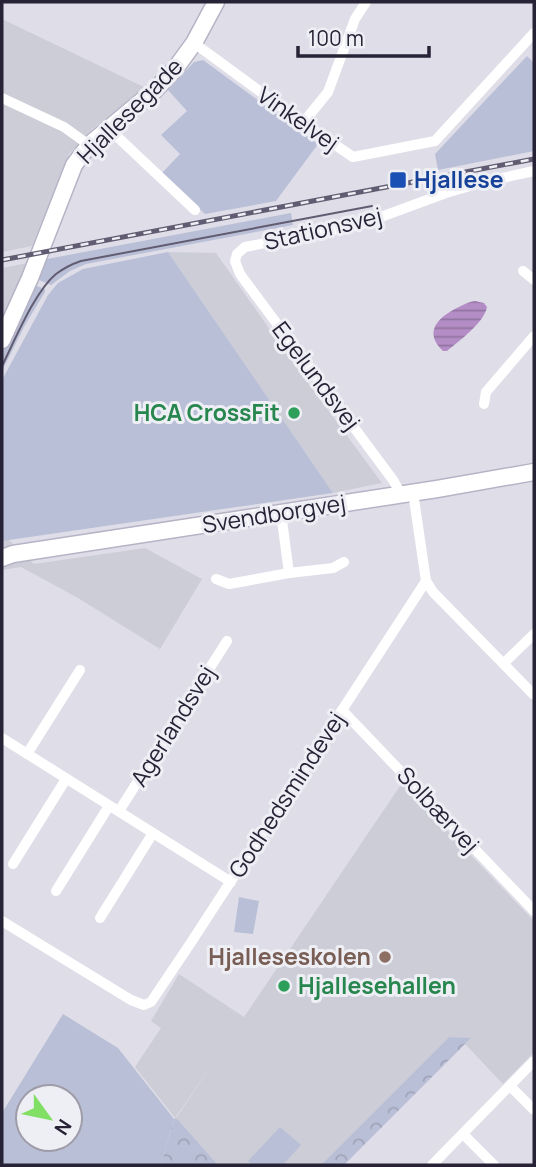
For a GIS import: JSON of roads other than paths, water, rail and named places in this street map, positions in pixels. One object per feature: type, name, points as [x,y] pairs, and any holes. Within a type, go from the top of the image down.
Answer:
[{"type":"main road","name":"Hjallesegade","points":[[2,340],[30,278],[74,165],[89,145],[161,83],[184,59],[216,2]]},
{"type":"main road","name":"Svendborgvej","points":[[5,556],[534,472]]},
{"type":"street","points":[[303,123],[328,92],[355,19],[366,2]]},
{"type":"street","name":"Vinkelvej","points":[[194,43],[352,157],[435,141],[534,33]]},
{"type":"street","points":[[2,98],[64,127],[89,145]]},
{"type":"street","points":[[108,128],[195,210]]},
{"type":"street","name":"Stationsvej","points":[[236,257],[242,248],[359,225],[458,189],[534,171]]},
{"type":"street","name":"Egelundsvej","points":[[236,257],[240,274],[393,480],[407,493]]},
{"type":"street","points":[[523,271],[534,280]]},
{"type":"street","points":[[484,404],[486,392],[534,336]]},
{"type":"street","points":[[407,493],[426,580],[433,592],[534,695]]},
{"type":"street","points":[[281,513],[289,573]]},
{"type":"street","points":[[216,579],[229,584],[333,568],[344,562]]},
{"type":"street","name":"Godhedsmindevej","points":[[2,921],[131,1000],[144,1005],[151,1002],[426,580]]},
{"type":"street","points":[[504,663],[534,634]]},
{"type":"street","name":"Agerlandsvej","points":[[56,891],[227,641]]},
{"type":"street","points":[[27,754],[80,670]]},
{"type":"street","name":"Solbærvej","points":[[342,710],[534,911]]},
{"type":"street","points":[[2,738],[231,882]]},
{"type":"street","points":[[13,864],[66,779]]},
{"type":"street","points":[[100,918],[153,834]]},
{"type":"street","points":[[432,1165],[534,1061]]},
{"type":"street","points":[[510,1086],[534,1110]]},
{"type":"street","points":[[463,1134],[494,1165]]},
{"type":"tram line","points":[[2,366],[41,292],[56,274],[74,263],[372,206]]},
{"type":"railway","points":[[2,260],[534,159]]},
{"type":"place","name":"Hjallese","points":[[398,180]]},
{"type":"place","name":"HCA CrossFit","points":[[294,413]]},
{"type":"place","name":"Hjalleseskolen","points":[[385,957]]},
{"type":"place","name":"Hjallesehallen","points":[[284,986]]}]
